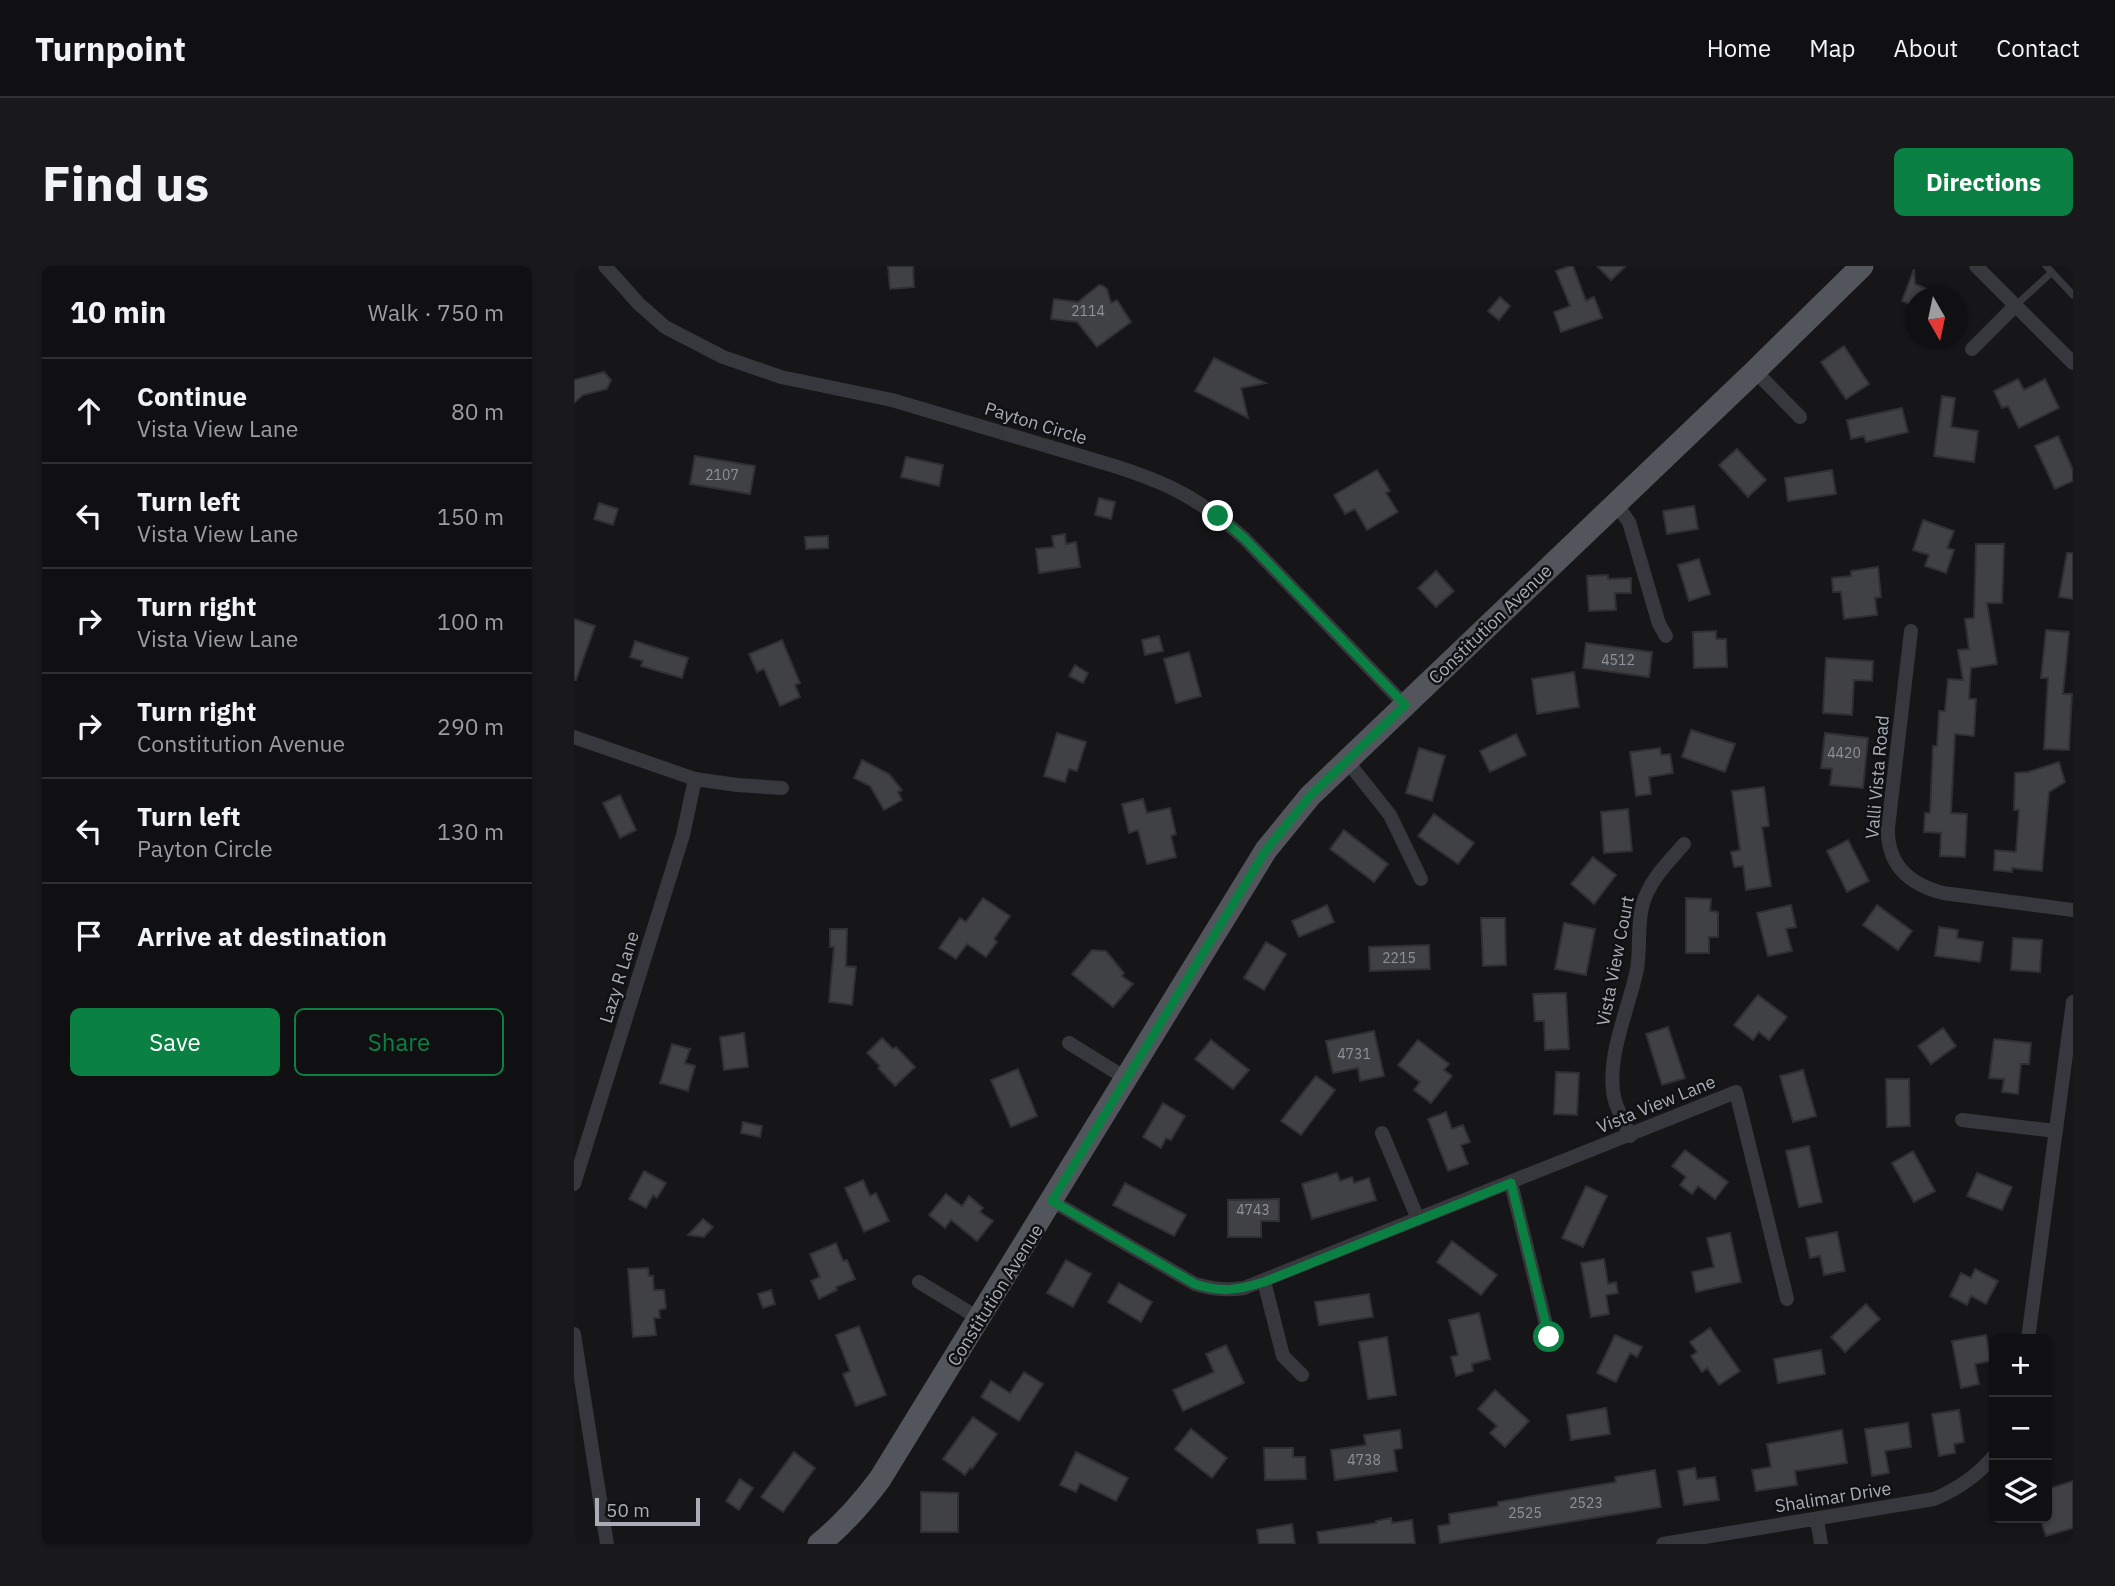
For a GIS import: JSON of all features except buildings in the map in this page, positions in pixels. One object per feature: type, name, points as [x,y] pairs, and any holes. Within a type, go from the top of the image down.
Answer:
[{"type":"main road","name":"Constitution Avenue","points":[[819,1544],[859,1507],[880,1479],[1266,850],[1310,796],[1862,266]]},
{"type":"street","name":"Payton Circle","points":[[605,266],[639,304],[665,327],[723,358],[781,377],[892,400],[1147,476],[1192,497],[1244,538],[1405,705]]},
{"type":"street","points":[[1976,266],[2073,363]]},
{"type":"street","points":[[1972,349],[2015,306]]},
{"type":"street","points":[[1755,371],[1800,417]]},
{"type":"street","points":[[1616,504],[1629,522],[1666,636]]},
{"type":"street","name":"Valli Vista Road","points":[[1911,632],[1888,828],[1888,841],[1897,864],[1915,882],[1927,889],[2073,910]]},
{"type":"street","points":[[574,737],[695,779],[782,788]]},
{"type":"street","points":[[1348,761],[1390,815],[1421,879]]},
{"type":"street","name":"Lazy R Lane","points":[[574,1184],[683,835],[695,779]]},
{"type":"street","name":"Vista View Court","points":[[1630,1136],[1615,1100],[1614,1073],[1616,1052],[1637,970],[1640,915],[1653,881],[1684,844]]},
{"type":"street","points":[[2029,1334],[2073,1002]]},
{"type":"street","points":[[1069,1043],[1127,1079]]},
{"type":"street","name":"Vista View Lane","points":[[1052,1201],[1195,1284],[1213,1290],[1244,1288],[1736,1092],[1787,1299]]},
{"type":"street","points":[[1962,1120],[2056,1131]]},
{"type":"street","points":[[1382,1133],[1418,1219]]},
{"type":"street","points":[[1511,1183],[1549,1337]]},
{"type":"street","points":[[919,1282],[980,1319]]},
{"type":"street","points":[[1264,1282],[1283,1356],[1302,1375]]},
{"type":"street","points":[[574,1334],[607,1544]]},
{"type":"street","name":"Shalimar Drive","points":[[1663,1544],[1934,1499],[1971,1480],[1990,1460]]},
{"type":"street","points":[[1817,1519],[1821,1544]]},
{"type":"lane","points":[[2015,306],[2049,269],[2073,295]]},
{"type":"route","points":[[1218,516],[1244,538],[1405,705],[1310,796],[1266,850],[1052,1201],[1187,1280],[1213,1290],[1229,1290],[1264,1282],[1511,1183],[1549,1337]]}]
